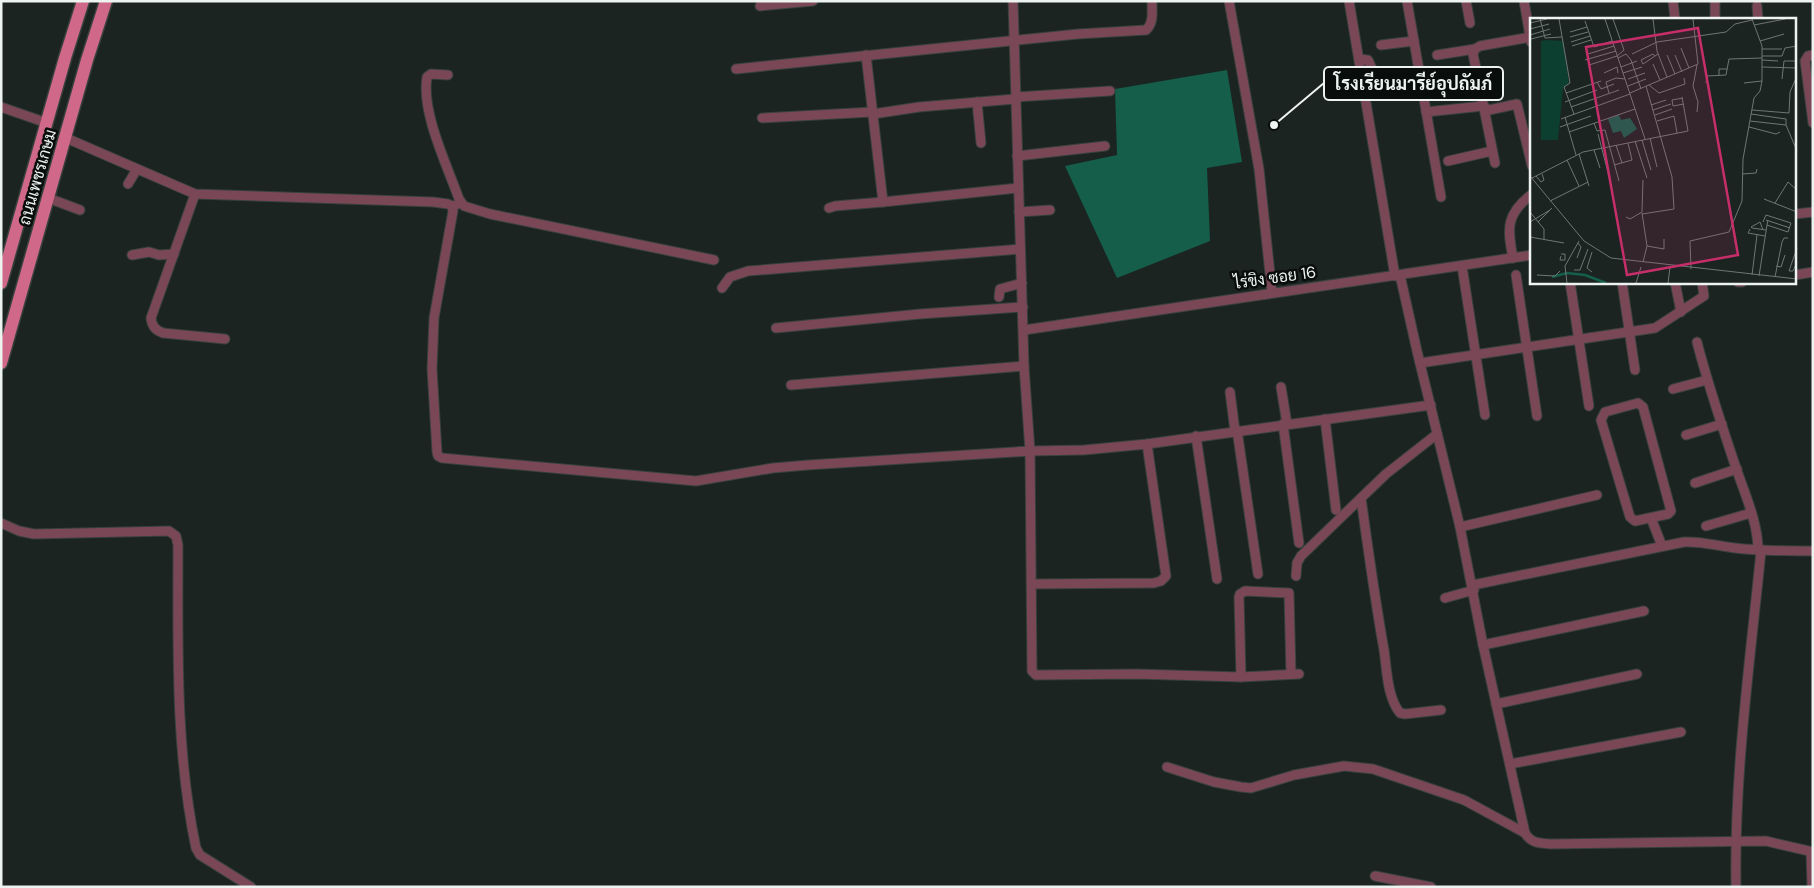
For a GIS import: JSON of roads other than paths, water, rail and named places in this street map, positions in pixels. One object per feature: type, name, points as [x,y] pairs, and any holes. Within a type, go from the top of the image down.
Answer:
[{"type":"main road","name":"ถนนเพชรเกษม","points":[[1,284],[83,1]]},
{"type":"main road","name":"ถนนเพชรเกษม","points":[[1,363],[87,60],[106,1]]},
{"type":"main road","points":[[1,333],[27,244],[44,213]]},
{"type":"street","points":[[760,6],[813,1]]},
{"type":"street","points":[[1013,1],[1024,366],[1030,451],[1032,671],[1036,675],[1136,674],[1241,677],[1295,674],[1289,593],[1244,591],[1240,594],[1241,677]]},
{"type":"street","points":[[736,69],[1014,40],[1146,30],[1150,26],[1152,1]]},
{"type":"street","points":[[1229,1],[1259,169],[1272,293]]},
{"type":"street","points":[[1349,1],[1398,276],[1460,527],[1496,704],[1525,833],[1530,840],[1542,844],[1735,838],[1775,842],[1812,852],[1812,887]]},
{"type":"street","points":[[1406,1],[1441,197]]},
{"type":"street","points":[[1466,1],[1470,23]]},
{"type":"street","points":[[1524,1],[1530,34]]},
{"type":"street","points":[[1673,1],[1675,18]]},
{"type":"street","points":[[1715,1],[1715,18]]},
{"type":"street","points":[[1757,6],[1758,18]]},
{"type":"street","points":[[1437,56],[1475,49],[1480,46],[1530,39]]},
{"type":"street","points":[[1381,45],[1414,41]]},
{"type":"street","points":[[1475,49],[1473,54],[1494,163]]},
{"type":"street","points":[[866,55],[883,202]]},
{"type":"street","points":[[1813,55],[1808,56],[1805,61],[1813,123]]},
{"type":"street","points":[[1359,59],[1368,60],[1378,82],[1393,89]]},
{"type":"street","points":[[448,75],[431,74],[427,77],[426,84],[432,123],[456,204],[453,211],[437,297],[434,326],[432,369],[437,452],[438,456],[442,458],[696,481],[773,468],[808,465],[1030,451],[1084,450],[1147,444],[1431,405]]},
{"type":"street","points":[[762,118],[873,113],[1015,98],[1110,91]]},
{"type":"street","points":[[977,102],[980,143]]},
{"type":"street","points":[[1426,112],[1483,106],[1489,110],[1517,104],[1530,150]]},
{"type":"street","points":[[1,107],[47,123]]},
{"type":"street","points":[[66,138],[195,194],[456,204],[490,214],[714,260]]},
{"type":"street","points":[[1017,156],[1105,146]]},
{"type":"street","points":[[1448,161],[1492,151]]},
{"type":"street","points":[[128,184],[137,169]]},
{"type":"street","points":[[829,208],[1018,188]]},
{"type":"street","points":[[195,194],[151,318],[152,324],[156,330],[163,333],[225,339]]},
{"type":"street","points":[[1513,258],[1509,241],[1510,220],[1517,208],[1530,196]]},
{"type":"street","points":[[48,198],[80,210]]},
{"type":"street","points":[[1019,212],[1050,210]]},
{"type":"street","points":[[1796,214],[1813,212]]},
{"type":"street","points":[[722,288],[730,277],[748,271],[1020,249]]},
{"type":"street","points":[[132,255],[149,252],[159,255],[174,254]]},
{"type":"street","name":"ไร่ขิง ซอย 16","points":[[1024,330],[1530,255]]},
{"type":"street","points":[[1462,266],[1485,416]]},
{"type":"street","points":[[1796,275],[1813,272]]},
{"type":"street","points":[[1516,275],[1537,416]]},
{"type":"street","points":[[999,297],[1000,288],[1022,284]]},
{"type":"street","points":[[1570,284],[1588,406]]},
{"type":"street","points":[[1622,284],[1635,370]]},
{"type":"street","points":[[1675,284],[1681,312]]},
{"type":"street","points":[[1420,363],[1655,328],[1704,296],[1702,284]]},
{"type":"street","points":[[776,328],[920,314],[1023,307]]},
{"type":"street","points":[[1697,342],[1707,380],[1751,513],[1759,551],[1736,822],[1736,887]]},
{"type":"street","points":[[791,385],[1024,366]]},
{"type":"street","points":[[1673,390],[1707,380]]},
{"type":"street","points":[[1281,387],[1299,543]]},
{"type":"street","points":[[1230,392],[1258,574]]},
{"type":"street","points":[[1638,403],[1643,407],[1671,506],[1671,511],[1668,514],[1651,518],[1635,520],[1630,516],[1601,420],[1605,412],[1638,403]]},
{"type":"street","points":[[1324,419],[1336,510]]},
{"type":"street","points":[[1686,435],[1722,424]]},
{"type":"street","points":[[1296,576],[1301,556],[1386,474],[1437,434]]},
{"type":"street","points":[[1196,436],[1217,579]]},
{"type":"street","points":[[1032,584],[1154,583],[1164,580],[1166,576],[1147,444]]},
{"type":"street","points":[[1695,483],[1737,469]]},
{"type":"street","points":[[1460,527],[1597,495]]},
{"type":"street","points":[[1361,498],[1375,599],[1391,693],[1397,710],[1404,714],[1441,710]]},
{"type":"street","points":[[1706,526],[1751,513]]},
{"type":"street","points":[[1651,518],[1662,546]]},
{"type":"street","points":[[1,523],[19,531],[34,534],[168,531],[176,536],[178,545],[178,672],[181,728],[195,843],[200,855],[251,887]]},
{"type":"street","points":[[1445,598],[1473,588],[1684,542],[1698,541],[1759,551],[1813,551]]},
{"type":"street","points":[[1484,645],[1644,611]]},
{"type":"street","points":[[1496,704],[1637,674]]},
{"type":"street","points":[[1510,764],[1681,732]]},
{"type":"street","points":[[1167,767],[1214,782],[1241,788],[1251,788],[1294,776],[1344,766],[1373,769],[1464,800],[1525,833]]},
{"type":"street","points":[[1375,876],[1431,887]]},
{"type":"place","name":"โรงเรียนมารีย์อุปถัมภ์","points":[[1274,125]]}]
